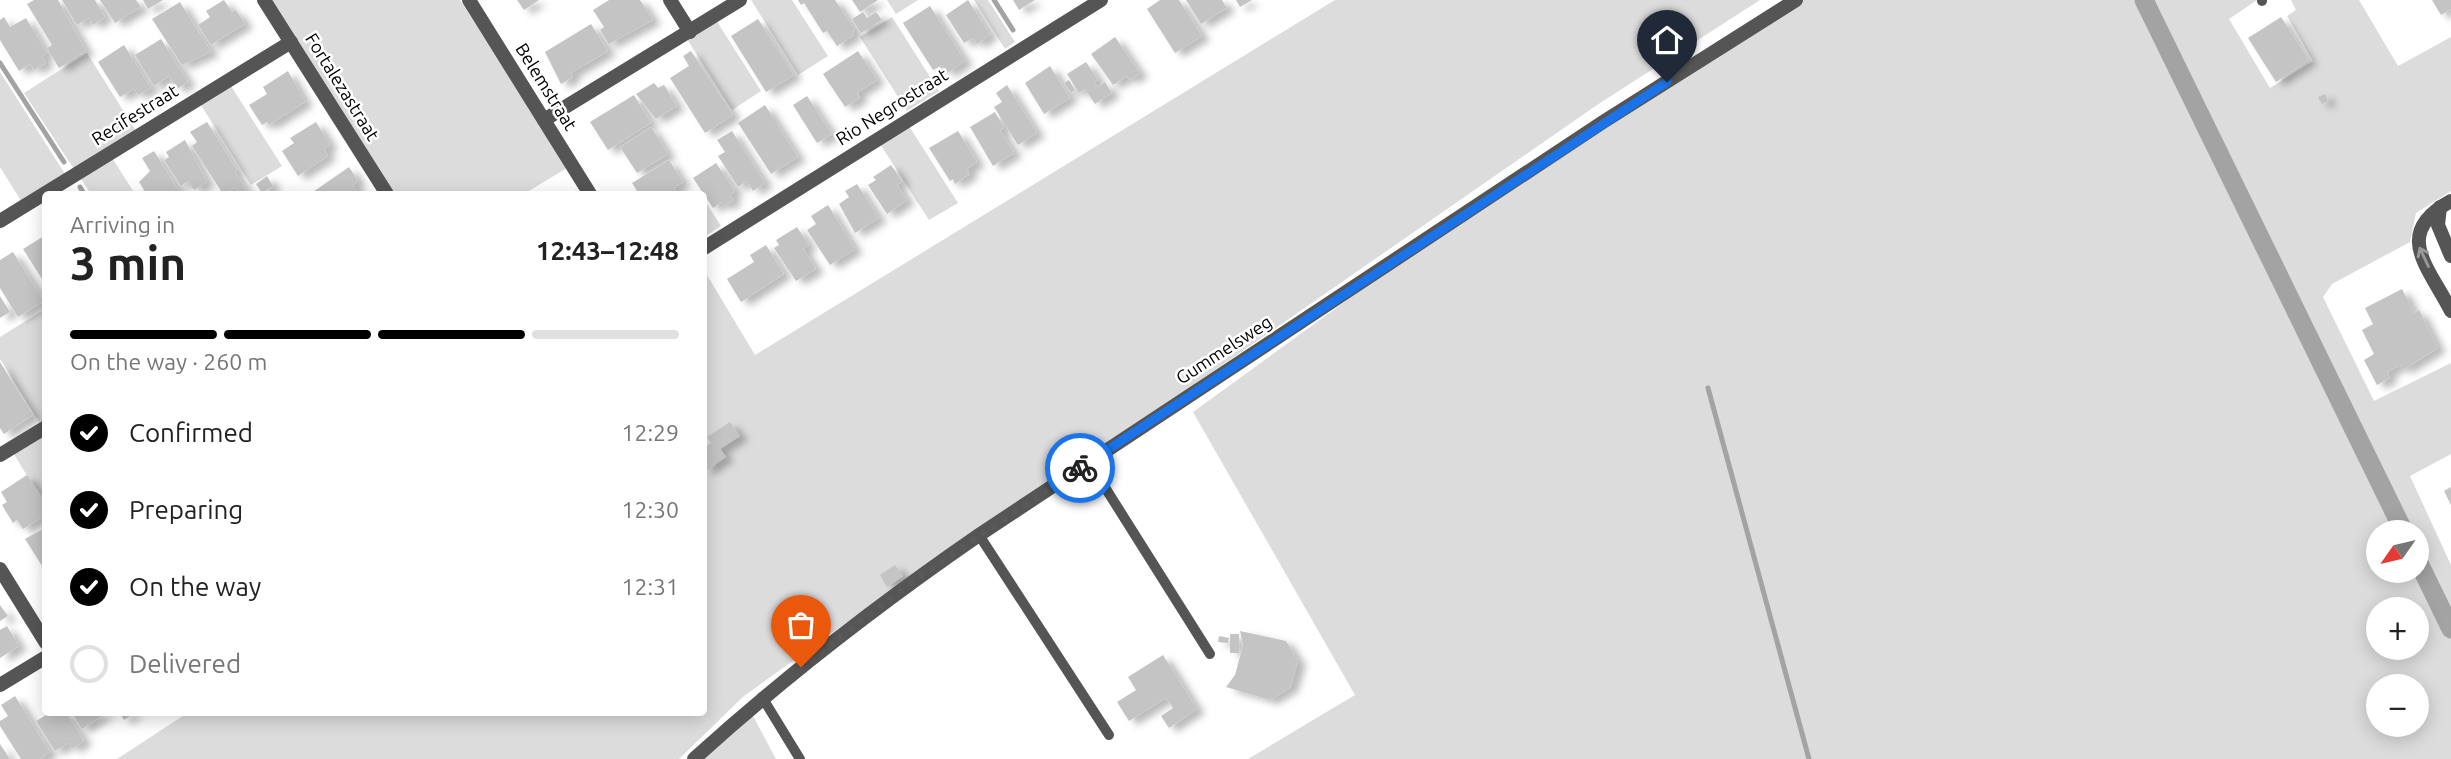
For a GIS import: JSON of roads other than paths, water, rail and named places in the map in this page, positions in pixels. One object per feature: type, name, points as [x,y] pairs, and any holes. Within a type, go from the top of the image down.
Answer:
[{"type":"street","name":"Fortalezastraat","points":[[264,0],[385,191]]},
{"type":"street","name":"Belemstraat","points":[[469,0],[588,191]]},
{"type":"street","points":[[670,0],[690,32]]},
{"type":"street","points":[[544,120],[740,0]]},
{"type":"street","name":"Rio Negrostraat","points":[[707,246],[1101,0]]},
{"type":"street","name":"Gummelsweg","points":[[694,759],[762,697],[919,577],[979,535],[1603,122],[1796,0]]},
{"type":"street","name":"Recifestraat","points":[[47,191],[291,42]]},
{"type":"street","name":"Recifestraat","points":[[0,220],[42,194]]},
{"type":"street","points":[[2445,204],[2438,225],[2451,256]]},
{"type":"street","points":[[2445,204],[2422,222],[2417,236],[2419,248],[2451,311]]},
{"type":"street","points":[[0,455],[42,429]]},
{"type":"street","points":[[0,569],[42,637]]},
{"type":"street","points":[[0,685],[42,659]]},
{"type":"lane","points":[[1089,462],[1210,654]]},
{"type":"lane","points":[[979,535],[1109,735]]},
{"type":"lane","points":[[762,697],[800,759]]},
{"type":"waterway","points":[[994,0],[1013,30]]},
{"type":"waterway","points":[[2144,0],[2398,520]]},
{"type":"waterway","points":[[0,63],[64,162]]},
{"type":"waterway","points":[[80,187],[82,191]]},
{"type":"waterway","points":[[1708,388],[1809,759]]},
{"type":"waterway","points":[[2429,583],[2451,629]]}]
